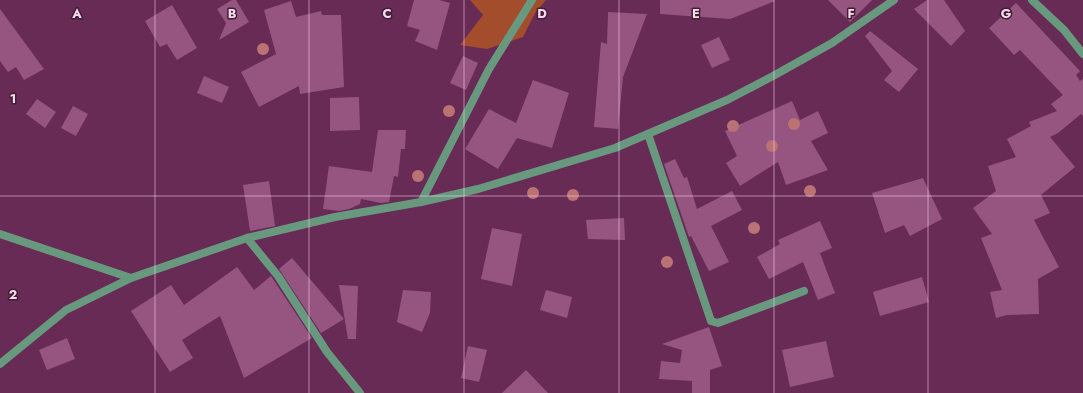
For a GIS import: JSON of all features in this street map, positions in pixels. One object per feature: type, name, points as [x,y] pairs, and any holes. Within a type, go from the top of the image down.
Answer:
[{"type":"street","points":[[421,202],[489,69],[532,0]]},
{"type":"street","points":[[0,364],[66,310],[131,278],[247,238],[335,217],[421,202],[485,187],[615,148],[727,100],[773,76],[832,43],[894,0]]},
{"type":"street","points":[[1032,0],[1064,30],[1083,54]]},
{"type":"street","points":[[648,134],[711,321],[718,323],[804,291]]},
{"type":"street","points":[[0,234],[131,278]]},
{"type":"street","points":[[247,238],[278,276],[327,352],[360,393]]},
{"type":"shaded area","points":[[470,0],[546,0],[535,13],[523,37],[487,49],[460,45],[483,15]]},
{"type":"building","points":[[232,0],[236,0],[249,22],[219,40],[226,23],[217,9]]},
{"type":"building","points":[[414,0],[439,0],[450,3],[437,50],[415,41],[420,30],[407,26]]},
{"type":"building","points":[[660,0],[775,1],[730,19],[660,14]]},
{"type":"building","points":[[828,0],[872,0],[850,22]]},
{"type":"building","points":[[927,0],[944,0],[965,31],[951,46],[914,9]]},
{"type":"building","points":[[291,1],[296,17],[321,11],[322,15],[341,15],[344,87],[300,94],[299,86],[259,107],[241,72],[276,54],[264,10]]},
{"type":"building","points":[[1016,3],[1080,71],[1076,75],[1080,81],[1083,79],[1083,116],[1081,114],[1058,133],[1050,137],[1075,167],[1041,195],[1050,213],[1034,220],[1059,267],[1038,279],[1039,314],[1007,315],[996,318],[990,292],[1002,290],[981,238],[992,234],[973,208],[996,191],[988,166],[1016,157],[1007,139],[1031,126],[1029,122],[1057,111],[1051,104],[1063,95],[1020,50],[1014,55],[989,28]]},
{"type":"building","points":[[172,5],[197,48],[177,60],[167,44],[160,47],[145,21]]},
{"type":"building","points":[[0,9],[44,69],[24,80],[16,67],[8,72],[0,61]]},
{"type":"building","points":[[608,12],[647,14],[623,77],[618,129],[594,127],[601,42],[607,44]]},
{"type":"building","points":[[870,31],[918,69],[899,92],[884,80],[892,71],[865,36]]},
{"type":"building","points":[[719,37],[730,60],[712,68],[701,45]]},
{"type":"building","points":[[463,56],[478,63],[466,90],[450,83]]},
{"type":"building","points":[[204,76],[229,87],[222,103],[197,93]]},
{"type":"building","points":[[533,80],[569,93],[552,148],[517,138],[498,169],[465,149],[489,109],[516,123]]},
{"type":"building","points":[[359,97],[360,130],[330,131],[330,98]]},
{"type":"building","points":[[37,99],[56,112],[45,128],[26,114]]},
{"type":"building","points":[[792,101],[800,120],[818,111],[828,133],[811,141],[828,170],[786,185],[778,162],[740,186],[726,163],[737,156],[725,131]]},
{"type":"building","points":[[73,106],[88,114],[76,136],[61,128]]},
{"type":"building","points":[[378,130],[406,130],[405,149],[401,149],[398,177],[394,176],[389,202],[381,203],[361,199],[360,204],[349,209],[339,211],[323,209],[329,166],[372,172]]},
{"type":"building","points":[[675,159],[684,178],[687,177],[697,209],[732,191],[742,210],[711,226],[729,262],[709,271],[691,236],[689,237],[664,164]]},
{"type":"building","points":[[923,178],[942,219],[910,236],[904,225],[885,233],[872,193]]},
{"type":"building","points":[[269,181],[275,226],[250,231],[243,185]]},
{"type":"building","points":[[624,218],[625,240],[588,239],[586,220]]},
{"type":"building","points":[[820,221],[832,248],[820,253],[835,293],[818,300],[803,262],[769,279],[757,257],[780,244],[778,240]]},
{"type":"building","points":[[492,228],[522,234],[512,286],[481,279]]},
{"type":"building","points":[[292,258],[344,319],[321,333],[279,269]]},
{"type":"building","points":[[237,267],[254,290],[271,276],[312,338],[244,378],[220,316],[182,340],[193,358],[170,372],[131,311],[171,285],[184,305]]},
{"type":"building","points":[[922,277],[929,302],[880,316],[873,292]]},
{"type":"building","points":[[339,285],[358,286],[356,339],[348,339]]},
{"type":"building","points":[[403,290],[431,292],[430,313],[422,332],[397,322]]},
{"type":"building","points":[[546,290],[572,297],[567,318],[540,310]]},
{"type":"building","points":[[709,327],[722,366],[710,370],[710,393],[692,393],[692,381],[659,379],[661,361],[680,363],[682,350],[662,344]]},
{"type":"building","points":[[67,338],[75,359],[47,370],[39,350]]},
{"type":"building","points":[[826,341],[834,377],[790,387],[782,350]]},
{"type":"building","points":[[468,346],[487,350],[479,382],[461,378]]},
{"type":"building","points":[[526,370],[548,393],[502,393]]}]
